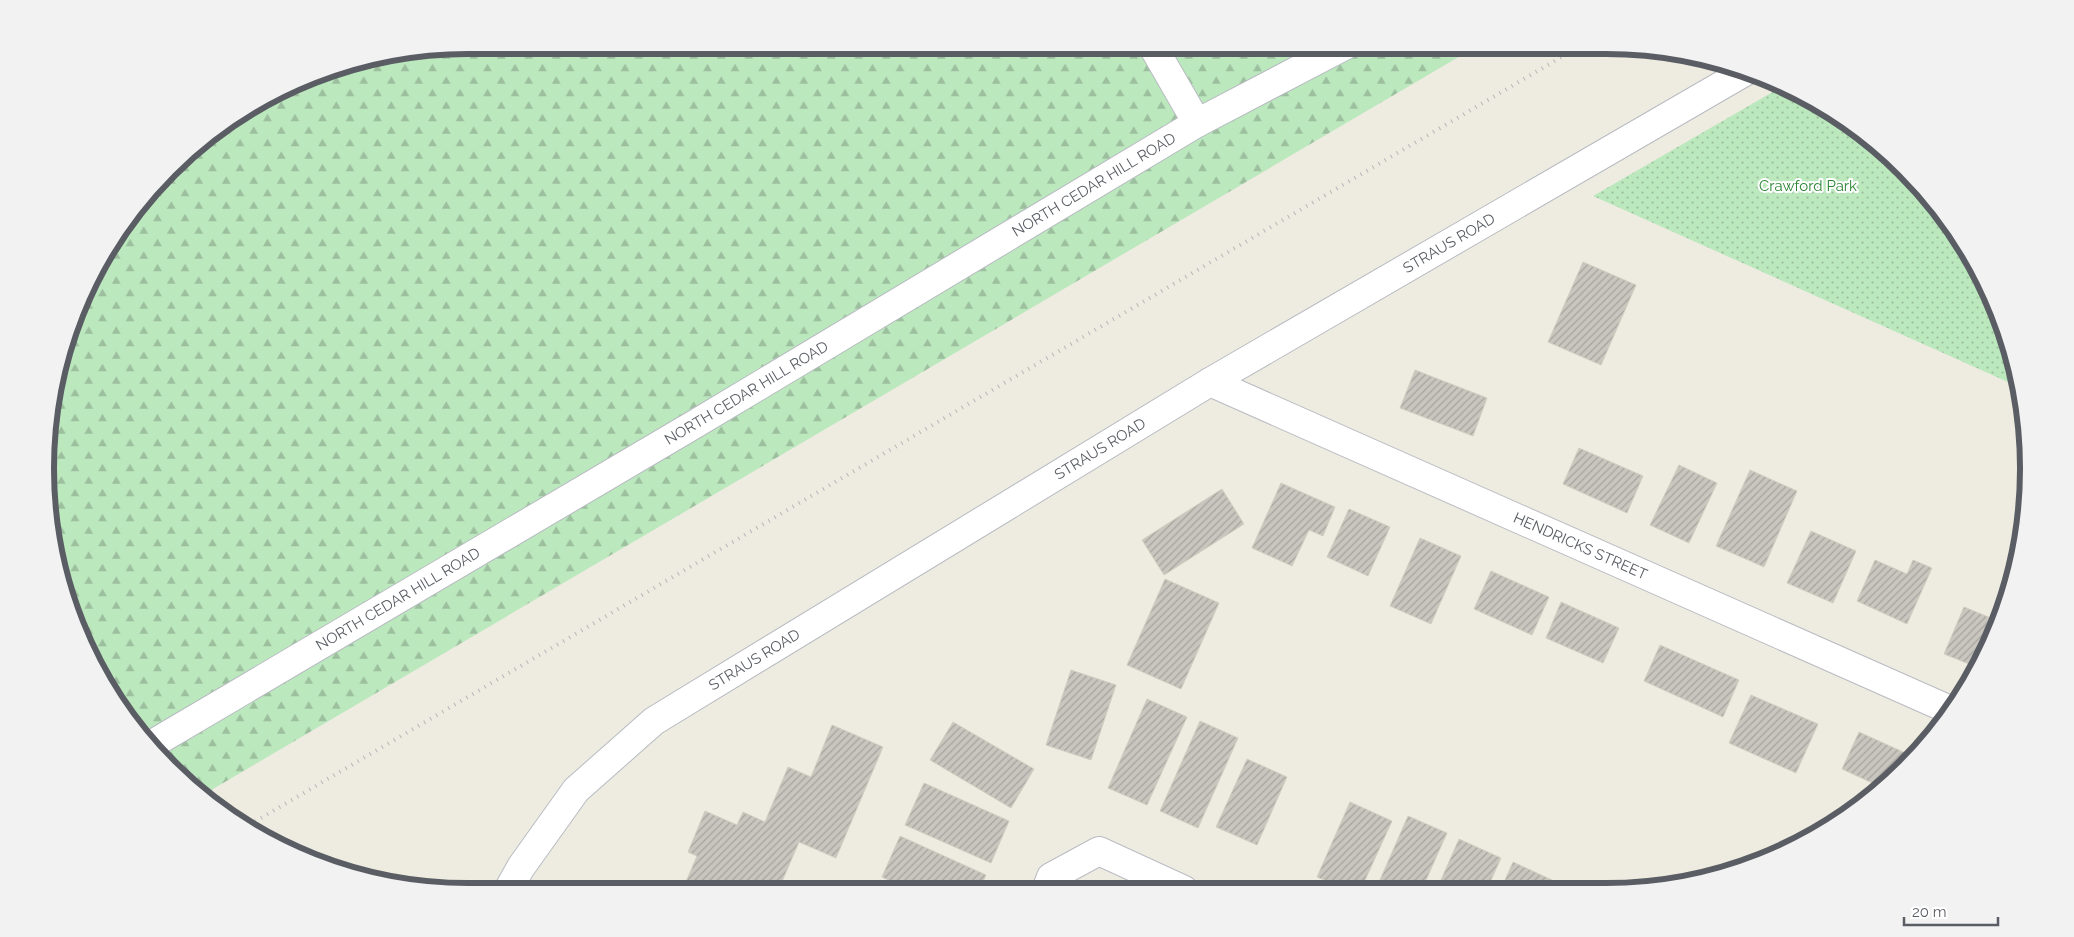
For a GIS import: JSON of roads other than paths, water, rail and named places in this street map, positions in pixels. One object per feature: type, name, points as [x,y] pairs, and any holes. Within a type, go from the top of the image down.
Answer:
[{"type":"street","points":[[1157,54],[1197,123]]},
{"type":"street","name":"NORTH CEDAR HILL ROAD","points":[[157,742],[695,424],[1197,123],[1329,54]]},
{"type":"street","name":"STRAUS ROAD","points":[[512,883],[521,867],[576,790],[654,721],[1210,382],[1738,76]]},
{"type":"street","name":"HENDRICKS STREET","points":[[1210,382],[1944,707]]},
{"type":"street","points":[[1049,883],[1051,878],[1099,851],[1169,883]]},
{"type":"railway","points":[[253,823],[1567,54]]},
{"type":"park label","name":"Crawford Park","points":[[1808,186]]}]
